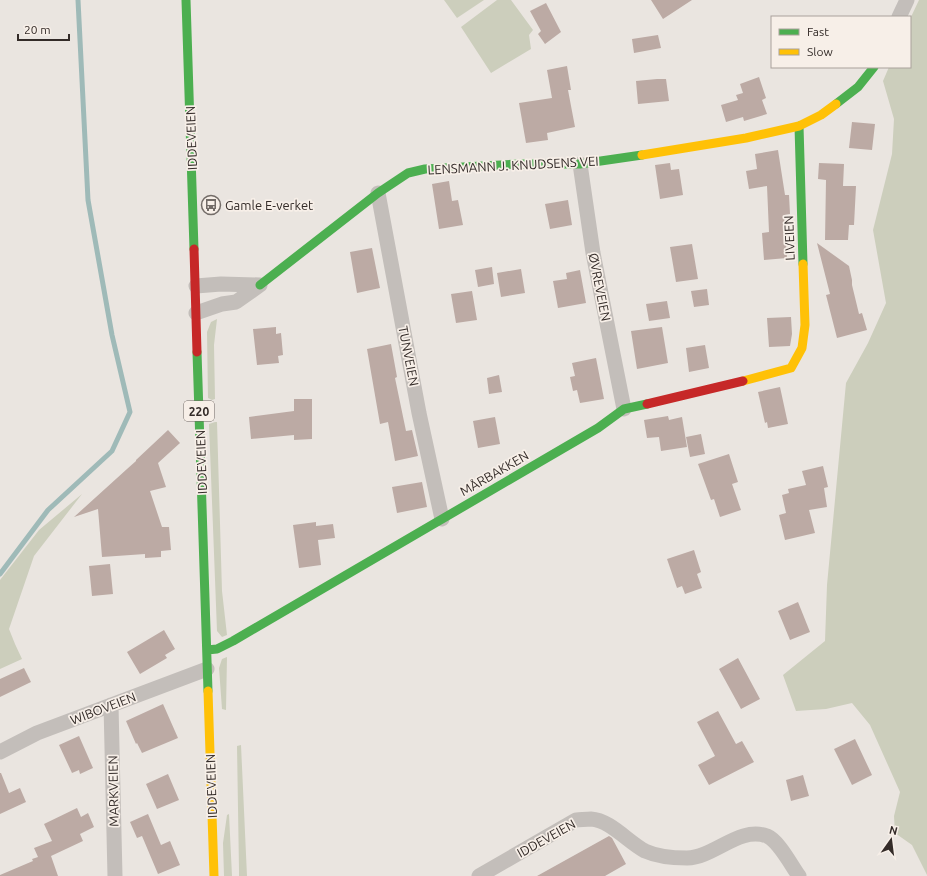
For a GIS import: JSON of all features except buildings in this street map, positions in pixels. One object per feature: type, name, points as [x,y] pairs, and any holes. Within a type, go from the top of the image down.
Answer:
[{"type":"street","name":"IDDEVEIEN","points":[[186,0],[214,876]]},
{"type":"street","points":[[899,16],[907,0]]},
{"type":"street","name":"LENSMANN J. KNUDSENS VEI","points":[[196,313],[222,304],[236,302],[378,193],[408,173],[425,168],[519,164],[580,164],[710,145],[746,138],[799,126],[821,115],[858,87],[873,68]]},
{"type":"street","name":"LIVEIEN","points":[[799,126],[805,325],[802,348]]},
{"type":"street","name":"ØVREVEIEN","points":[[580,164],[593,253],[624,409]]},
{"type":"street","name":"TUNVEIEN","points":[[378,193],[419,412],[442,518]]},
{"type":"street","points":[[196,286],[221,284],[260,285]]},
{"type":"street","name":"MÅRBAKKEN","points":[[207,650],[217,649],[233,641],[598,428],[624,409],[718,388],[791,368],[802,348]]},
{"type":"street","name":"WIBOVEIEN","points":[[0,752],[37,734],[207,669]]},
{"type":"street","name":"MARKVEIEN","points":[[111,705],[115,876]]},
{"type":"street","name":"IDDEVEIEN","points":[[479,876],[576,820],[591,819],[606,823],[646,851],[666,856],[688,858],[709,852],[742,836],[755,834],[768,836],[777,843],[799,876]]},
{"type":"green space","points":[[444,0],[484,0],[457,18]]},
{"type":"green space","points":[[497,0],[511,0],[533,30],[529,35],[531,49],[491,73],[461,27]]},
{"type":"green space","points":[[919,0],[927,0],[927,875],[912,845],[895,833],[894,816],[900,792],[870,725],[852,703],[826,709],[796,711],[783,675],[825,641],[827,585],[846,383],[868,343],[886,303],[873,230],[892,154],[894,119],[883,81],[889,68],[911,68],[911,17]]},
{"type":"green space","points":[[217,319],[214,345],[215,399],[212,400],[208,398],[207,332],[211,322]]},
{"type":"green space","points":[[217,422],[222,591],[227,635],[222,637],[217,631],[209,424]]},
{"type":"green space","points":[[82,494],[34,556],[9,629],[22,659],[0,669],[0,580],[39,530]]},
{"type":"green space","points":[[227,657],[226,710],[222,709],[219,668],[222,659]]},
{"type":"green space","points":[[241,745],[247,876],[239,876],[237,746]]},
{"type":"green space","points":[[229,814],[232,876],[224,876],[223,843],[227,815]]},
{"type":"waterway","points":[[0,574],[48,510],[112,451],[130,412],[112,335],[88,200],[78,0]]},
{"type":"traffic: fast","points":[[186,0],[194,249]]},
{"type":"traffic: fast","points":[[836,104],[858,87],[873,68]]},
{"type":"traffic: fast","points":[[799,126],[803,264]]},
{"type":"traffic: fast","points":[[260,285],[378,193],[408,173],[425,169],[519,164],[580,164],[642,155]]},
{"type":"traffic: fast","points":[[197,352],[208,691]]},
{"type":"traffic: fast","points":[[207,650],[217,649],[233,641],[598,428],[624,409],[647,404]]},
{"type":"traffic: slow","points":[[642,155],[746,138],[799,126],[821,115],[836,104]]},
{"type":"traffic: slow","points":[[743,381],[791,368],[802,348],[805,325],[803,264]]},
{"type":"traffic: slow","points":[[208,691],[214,876]]},
{"type":"traffic: jam","points":[[194,249],[197,352]]},
{"type":"traffic: jam","points":[[647,404],[743,381]]},
{"type":"place","name":"Gamle E-verket","points":[[211,205]]}]
